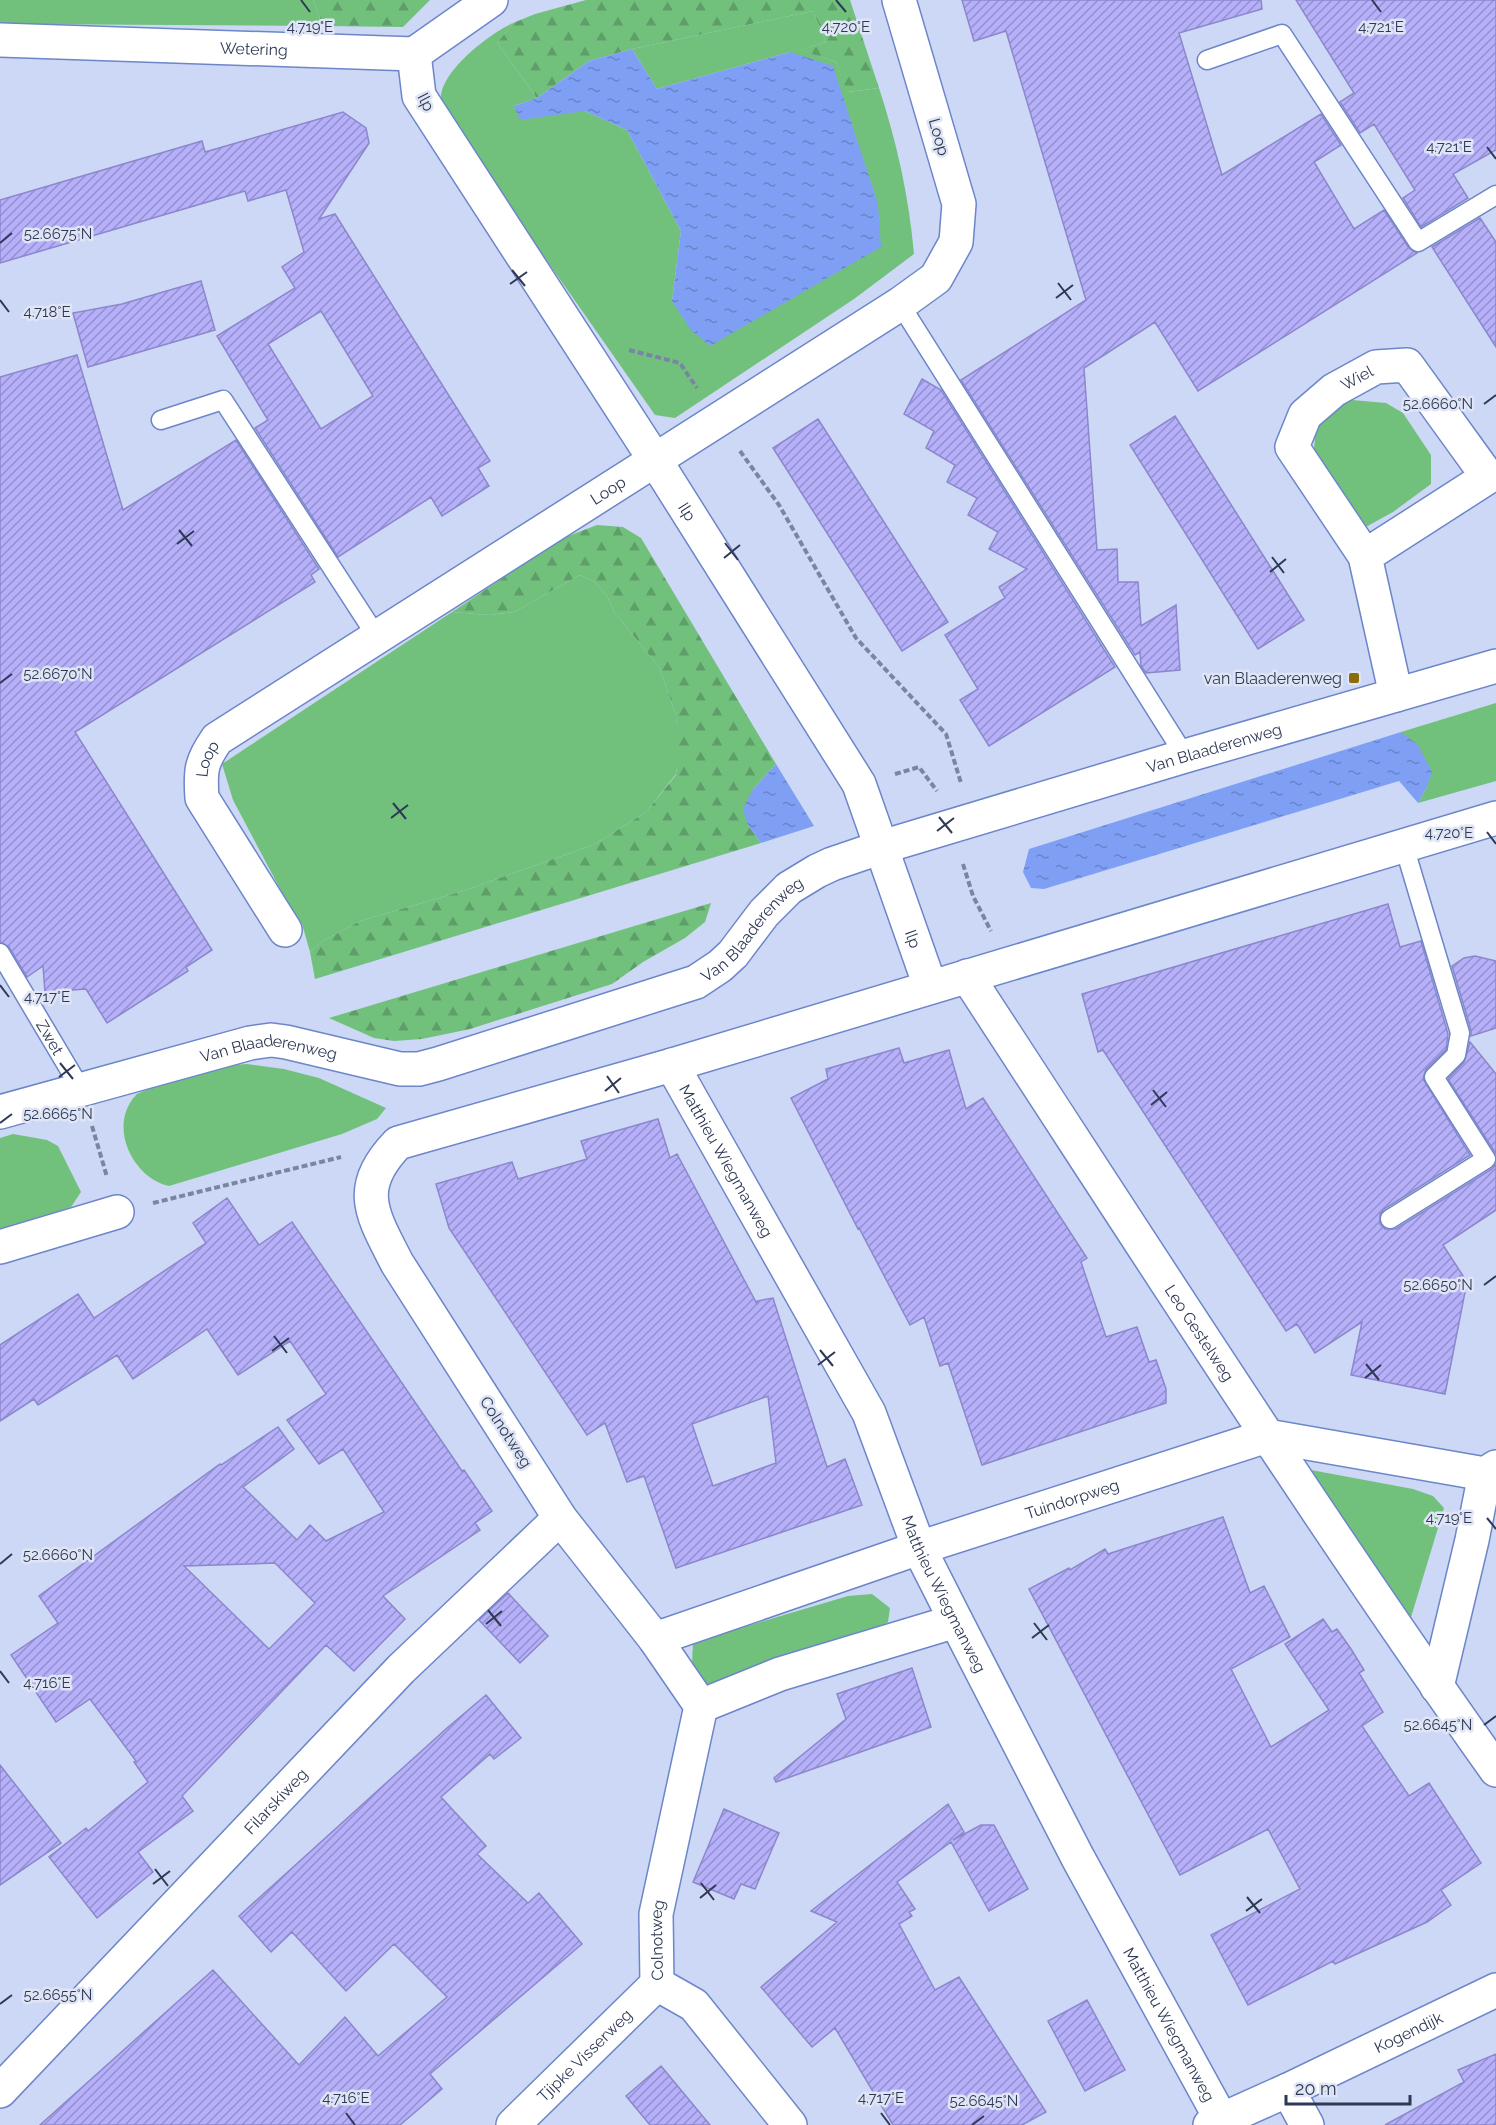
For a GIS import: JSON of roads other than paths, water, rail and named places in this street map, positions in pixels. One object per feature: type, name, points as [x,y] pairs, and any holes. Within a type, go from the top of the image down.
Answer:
[{"type":"street","points":[[414,54],[491,0]]},
{"type":"street","name":"Loop","points":[[285,930],[202,798],[200,773],[207,754],[218,739],[900,304],[936,278],[956,242],[958,204],[899,0]]},
{"type":"street","name":"Wetering","points":[[0,40],[414,54]]},
{"type":"street","name":"Ilp","points":[[414,54],[419,96],[655,460],[859,784],[930,986]]},
{"type":"street","name":"Wiel","points":[[1365,556],[1488,477],[1407,365],[1376,367],[1334,390],[1305,415],[1292,447],[1365,556],[1396,695]]},
{"type":"street","name":"Van Blaaderenweg","points":[[0,1113],[250,1043],[271,1040],[400,1069],[419,1069],[438,1065],[696,982],[733,954],[764,913],[789,888],[817,871],[882,847],[1496,666]]},
{"type":"street","points":[[672,1065],[1496,818]]},
{"type":"street","name":"Leo Gestelweg","points":[[967,976],[1268,1436],[1496,1770]]},
{"type":"street","name":"Colnotweg","points":[[672,1065],[398,1143],[384,1157],[375,1174],[371,1189],[371,1205],[375,1221],[397,1263],[560,1518],[655,1639],[700,1706],[656,1914],[657,1984],[694,2005],[790,2125]]},
{"type":"street","name":"Matthieu Wiegmanweg","points":[[672,1065],[869,1413],[919,1548],[1215,2122]]},
{"type":"street","points":[[0,1246],[117,1212]]},
{"type":"street","name":"Tuindorpweg","points":[[655,1639],[919,1548],[1268,1436],[1490,1471]]},
{"type":"street","points":[[1437,1686],[1490,1471]]},
{"type":"street","name":"Filarskiweg","points":[[0,2091],[401,1670],[560,1518]]},
{"type":"street","points":[[700,1706],[780,1674],[956,1621]]},
{"type":"street","name":"Tjipke Visserweg","points":[[513,2125],[657,1984]]},
{"type":"street","name":"Kogendijk","points":[[1215,2122],[1288,2090],[1496,1990]]},
{"type":"street","points":[[1288,2090],[1307,2125]]},
{"type":"lane","points":[[1207,60],[1282,34],[1418,242],[1496,195]]},
{"type":"lane","points":[[900,304],[1185,756]]},
{"type":"lane","points":[[161,420],[223,400],[377,638]]},
{"type":"lane","points":[[1390,1219],[1486,1159],[1434,1077],[1456,1055],[1460,1033],[1404,846]]},
{"type":"lane","name":"Zwet","points":[[0,953],[82,1091]]},
{"type":"water","points":[[632,49],[657,89],[790,52],[833,66],[878,204],[881,247],[710,346],[691,330],[672,301],[681,231],[627,130],[585,111],[520,120],[514,106],[537,98],[589,61]]},
{"type":"water","points":[[1401,732],[1418,745],[1432,772],[1418,803],[1399,781],[1044,889],[1031,888],[1023,872],[1029,849]]},
{"type":"water","points":[[776,764],[814,826],[761,843],[748,825],[743,809],[753,789]]},
{"type":"place","name":"van Blaaderenweg","points":[[1354,678]]}]
